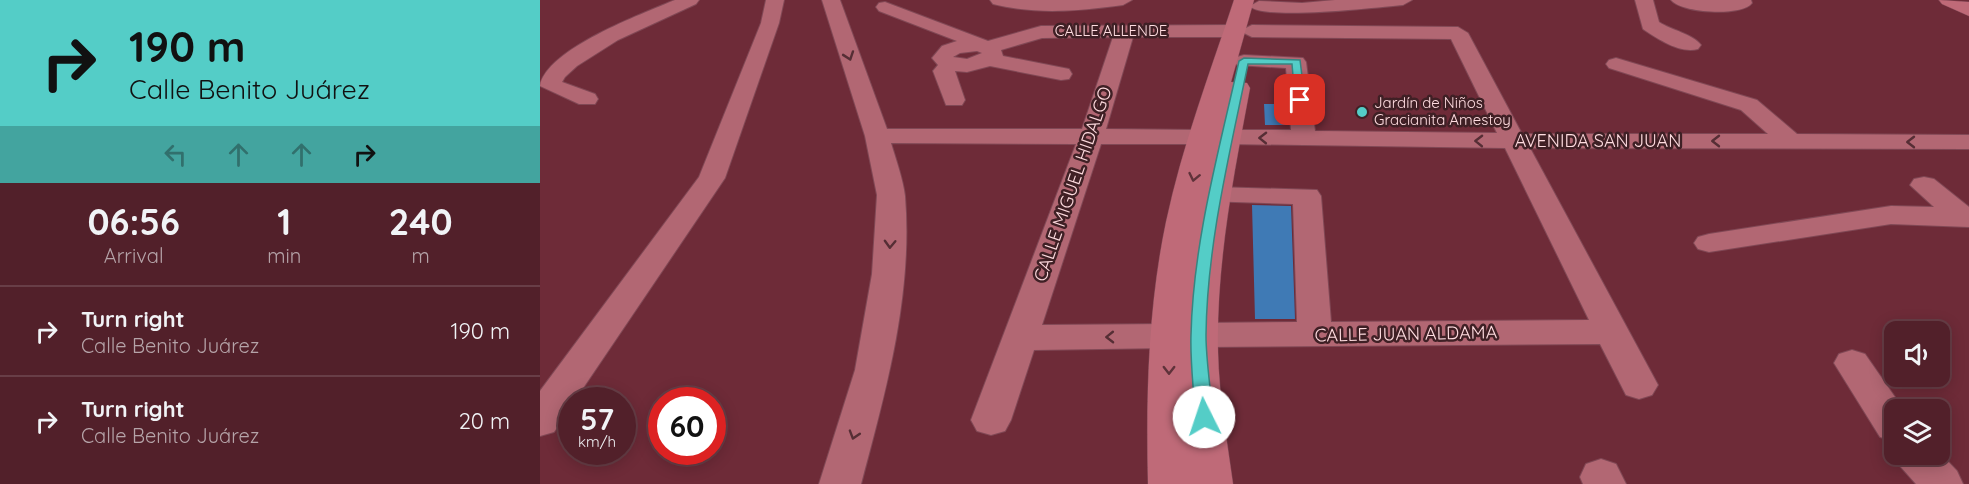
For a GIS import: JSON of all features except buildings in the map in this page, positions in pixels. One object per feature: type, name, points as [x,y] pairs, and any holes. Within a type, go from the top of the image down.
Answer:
[{"type":"main road","points":[[1949,0],[1969,10]]},
{"type":"main road","points":[[1210,484],[1184,336],[1178,250],[1249,22]]},
{"type":"main road","points":[[1171,484],[1184,336],[1206,251],[1215,195],[1215,137]]},
{"type":"street","points":[[587,99],[550,85],[551,79],[558,70],[599,42],[690,0]]},
{"type":"street","points":[[540,421],[712,178],[770,23],[775,0]]},
{"type":"street","points":[[831,0],[877,136],[891,195],[888,274],[873,370],[840,484]]},
{"type":"street","points":[[999,0],[1051,6],[1123,0]]},
{"type":"street","points":[[1249,22],[1302,8],[1403,0]]},
{"type":"street","points":[[1644,0],[1650,25],[1665,35],[1691,45]]},
{"type":"street","points":[[1680,0],[1702,5],[1722,6],[1739,5],[1742,0]]},
{"type":"street","points":[[885,7],[969,39],[984,50],[1061,74]]},
{"type":"street","points":[[1249,22],[1296,62],[1304,138]]},
{"type":"street","name":"CALLE ALLENDE","points":[[954,100],[945,71],[949,64],[942,58],[944,54],[957,47],[984,50],[1041,32],[1125,31],[1249,22],[1458,33],[1512,141]]},
{"type":"street","name":"CALLE MIGUEL HIDALGO","points":[[991,420],[1091,138],[1125,31]]},
{"type":"street","points":[[1616,64],[1749,105],[1790,141]]},
{"type":"street","name":"AVENIDA SAN JUAN","points":[[877,136],[1969,142]]},
{"type":"street","points":[[1512,141],[1639,385]]},
{"type":"street","points":[[1924,185],[1966,218]]},
{"type":"street","points":[[1215,195],[1307,196],[1315,335]]},
{"type":"street","points":[[1709,243],[1891,215],[1966,218]]},
{"type":"street","name":"CALLE JUAN ALDAMA","points":[[1019,338],[1613,332]]},
{"type":"street","points":[[1852,363],[1884,411]]},
{"type":"street","points":[[1924,465],[1942,484]]},
{"type":"place","name":"Jardín de Niños Gracianita Amestoy","points":[[1362,112]]},
{"type":"route","points":[[1204,417],[1198,335],[1206,251],[1215,195],[1244,61],[1296,62],[1300,100]]}]
